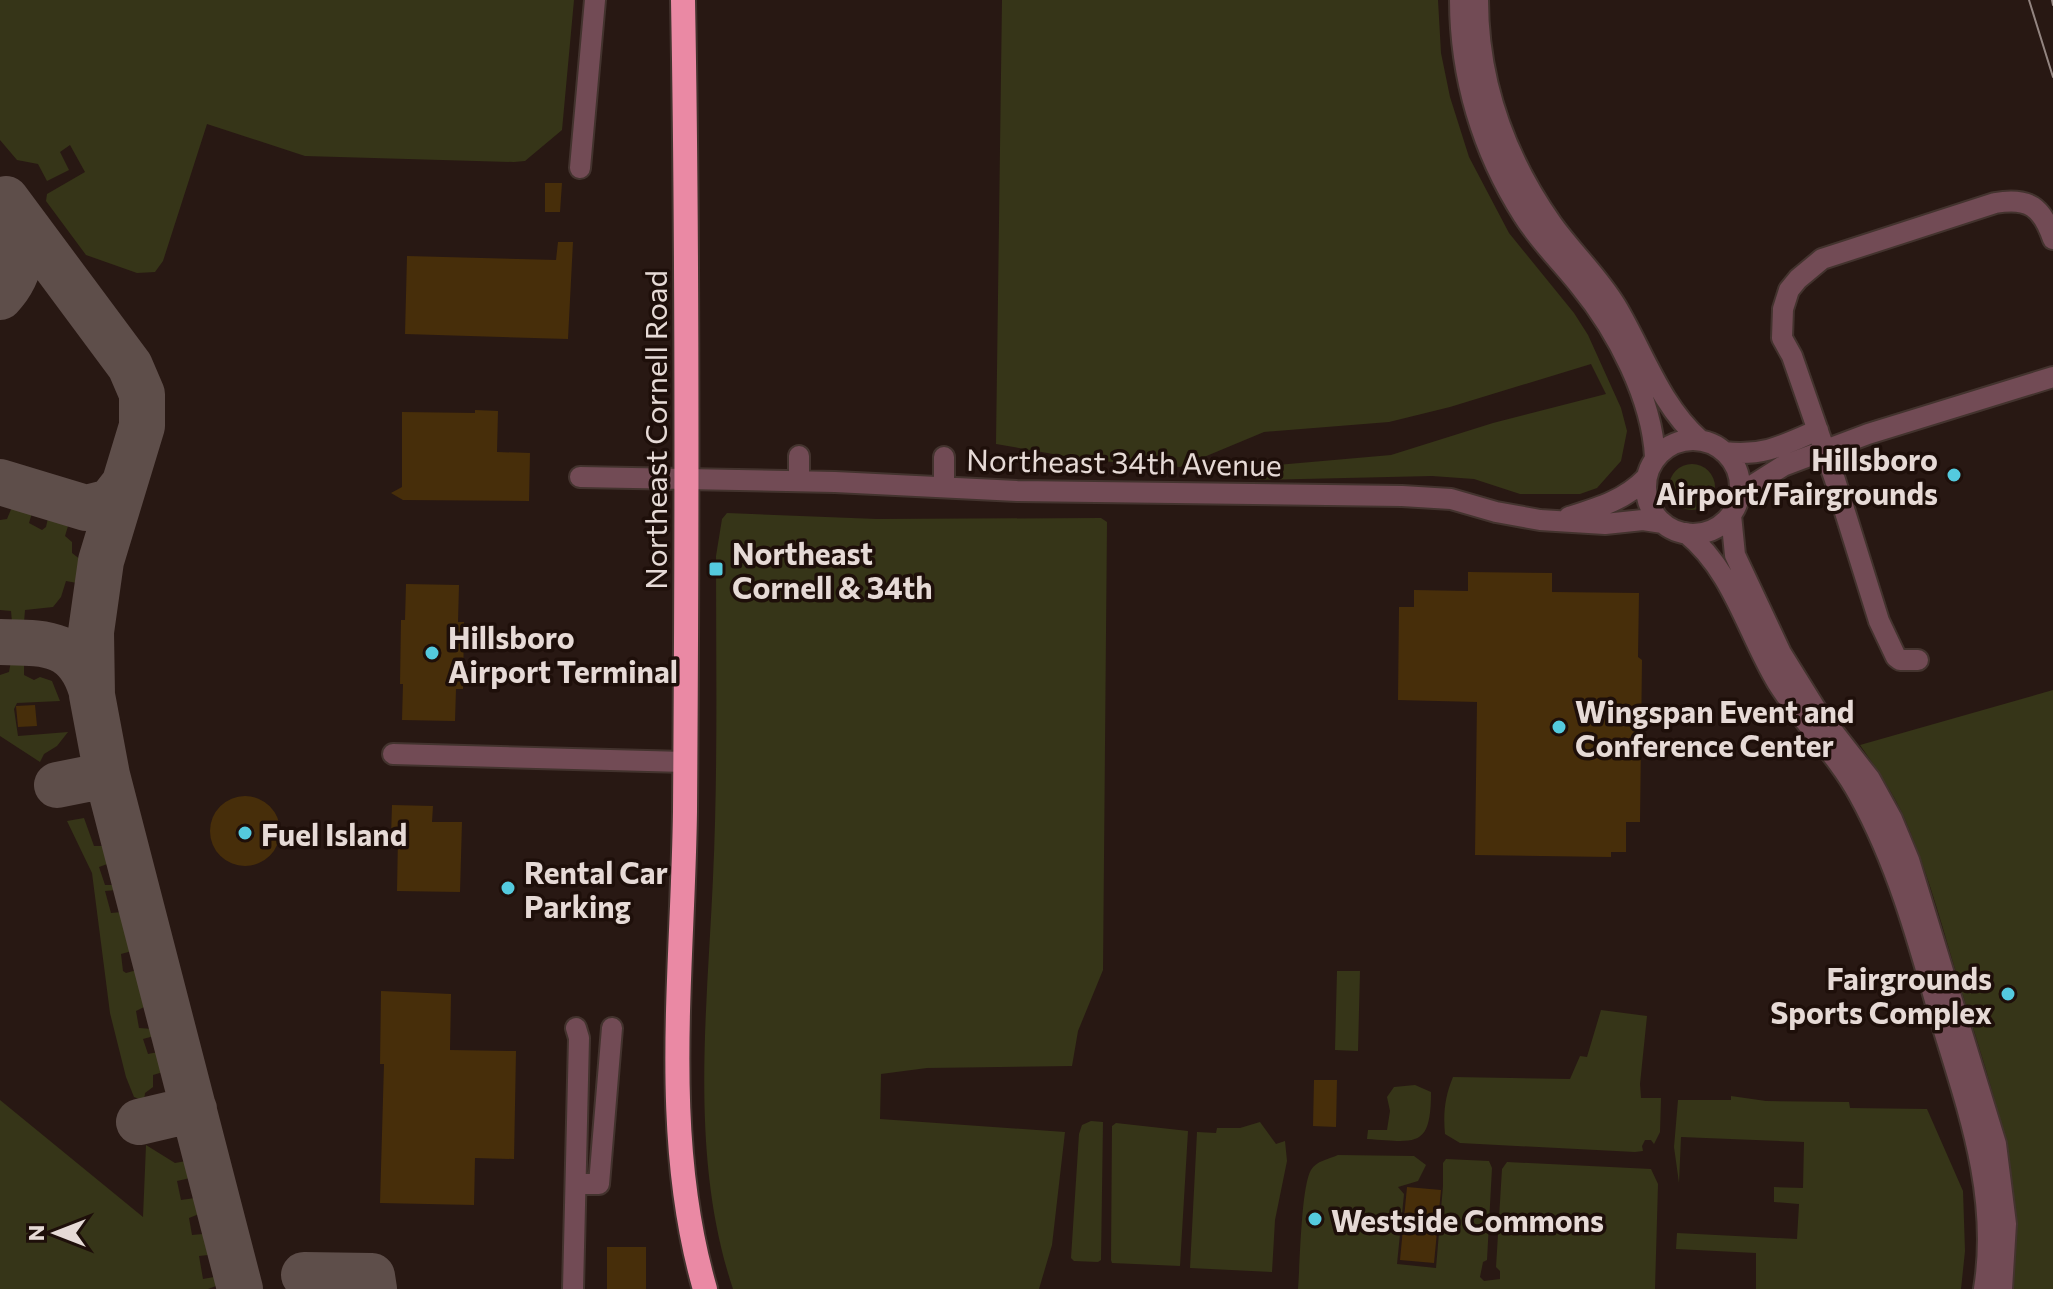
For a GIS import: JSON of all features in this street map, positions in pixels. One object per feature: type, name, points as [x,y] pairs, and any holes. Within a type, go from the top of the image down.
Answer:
[{"type":"highway","name":"Northeast Cornell Road","points":[[683,0],[687,479],[678,1130],[692,1244],[705,1289]]},
{"type":"street","points":[[580,168],[595,0]]},
{"type":"street","points":[[1460,0],[1466,69],[1490,152],[1529,224],[1586,293],[1614,334],[1651,421],[1655,457],[1646,478],[1648,502],[1663,523],[1686,533],[1717,564],[1777,681],[1857,790],[1888,854],[1927,973],[1981,1160],[1989,1247],[1984,1289]]},
{"type":"street","points":[[1478,0],[1484,68],[1498,122],[1517,167],[1553,226],[1613,301],[1673,412],[1700,440],[1724,452],[1745,455],[1763,453],[1818,430]]},
{"type":"street","points":[[1918,660],[1900,660],[1892,651],[1792,356],[1782,338],[1783,309],[1789,290],[1822,259],[2004,201],[2016,200],[2036,208],[2046,217],[2053,239]]},
{"type":"street","points":[[1739,494],[1770,472],[1868,434],[2053,377]]},
{"type":"street","points":[[1655,457],[1673,444],[1700,440]]},
{"type":"street","points":[[1724,452],[1737,470],[1739,494],[1731,515],[1735,555],[1794,678],[1870,779],[1892,819],[1909,860],[1996,1144],[2006,1224],[2002,1289]]},
{"type":"street","points":[[799,456],[799,481]]},
{"type":"street","points":[[944,457],[944,487]]},
{"type":"street","name":"Northeast 34th Avenue","points":[[580,477],[799,481],[1017,491],[1433,497],[1520,518],[1605,524],[1643,520],[1663,523]]},
{"type":"street","name":"Northeast 34th Avenue","points":[[1557,520],[1616,501],[1646,478]]},
{"type":"street","points":[[1686,533],[1712,529],[1731,515]]},
{"type":"street","points":[[393,754],[685,762]]},
{"type":"street","points":[[573,1289],[579,1038],[576,1028]]},
{"type":"street","points":[[577,1184],[599,1184],[612,1028]]},
{"type":"shaded area","points":[[0,0],[574,0],[562,130],[525,161],[514,162],[305,156],[207,124],[163,261],[155,272],[137,273],[86,255],[46,201],[47,194],[85,172],[70,145],[60,152],[69,170],[47,181],[38,164],[17,160],[0,140]]},
{"type":"shaded area","points":[[1002,0],[1438,0],[1441,53],[1450,97],[1469,157],[1509,233],[1574,313],[1588,335],[1621,408],[1627,431],[1621,461],[1597,488],[1580,494],[1520,494],[1474,479],[1432,476],[1255,480],[1277,465],[1391,455],[1493,423],[1606,394],[1591,364],[1450,407],[1389,422],[1264,432],[1180,467],[1087,460],[996,444]]},
{"type":"shaded area","points":[[1692,464],[1708,471],[1715,487],[1708,503],[1692,510],[1676,503],[1669,487],[1676,471]]},
{"type":"shaded area","points":[[12,507],[32,513],[29,523],[42,530],[48,518],[68,526],[65,536],[72,542],[72,553],[81,560],[77,583],[66,581],[61,597],[53,607],[25,610],[24,622],[12,622],[11,611],[0,610],[0,520],[7,519]]},
{"type":"shaded area","points":[[727,513],[877,519],[1101,518],[1107,522],[1103,970],[1078,1031],[1072,1066],[927,1068],[881,1074],[880,1119],[1065,1132],[1052,1245],[1039,1289],[733,1289],[719,1239],[710,1188],[704,1085],[716,798],[716,556],[722,519]]},
{"type":"shaded area","points":[[11,661],[24,662],[24,675],[34,680],[40,677],[52,681],[60,701],[17,703],[14,709],[18,736],[68,732],[57,746],[44,754],[40,762],[0,736],[0,675],[9,672]]},
{"type":"shaded area","name":"Fairgrounds Sports Complex","points":[[2053,690],[2053,1289],[2012,1289],[2015,1210],[1994,1098],[1917,848],[1893,796],[1860,745]]},
{"type":"shaded area","points":[[84,818],[94,846],[105,846],[110,863],[99,867],[105,885],[115,885],[116,890],[105,891],[111,913],[122,912],[132,951],[121,954],[123,971],[137,970],[146,1006],[136,1011],[139,1028],[153,1029],[154,1036],[143,1039],[148,1054],[158,1052],[163,1072],[153,1075],[153,1087],[145,1093],[144,1101],[134,1097],[126,1077],[110,1013],[92,873],[67,821]]},
{"type":"shaded area","points":[[1337,971],[1360,971],[1358,1051],[1335,1050]]},
{"type":"shaded area","points":[[1601,1010],[1647,1016],[1640,1084],[1641,1098],[1661,1098],[1660,1132],[1654,1144],[1651,1140],[1645,1140],[1643,1151],[1635,1152],[1460,1143],[1445,1134],[1445,1105],[1453,1077],[1570,1079],[1580,1056],[1587,1057]]},
{"type":"shaded area","points":[[1415,1085],[1431,1092],[1428,1124],[1424,1133],[1409,1140],[1367,1139],[1368,1130],[1387,1130],[1390,1111],[1387,1097],[1394,1087]]},
{"type":"shaded area","points":[[1731,1096],[1766,1101],[1849,1102],[1850,1108],[1927,1109],[1963,1191],[1965,1251],[1961,1289],[1756,1289],[1756,1253],[1676,1249],[1677,1233],[1797,1239],[1799,1204],[1774,1202],[1774,1187],[1803,1188],[1804,1142],[1681,1137],[1679,1183],[1674,1147],[1678,1100],[1731,1100]]},
{"type":"shaded area","points":[[0,1100],[143,1217],[146,1145],[175,1163],[186,1161],[190,1178],[177,1181],[181,1200],[195,1198],[199,1214],[189,1218],[192,1235],[203,1234],[208,1255],[199,1256],[203,1279],[214,1277],[216,1286],[208,1289],[0,1289]]},
{"type":"shaded area","points":[[1091,1121],[1103,1122],[1101,1260],[1098,1262],[1074,1261],[1071,1258],[1079,1134],[1082,1125]]},
{"type":"shaded area","points":[[1260,1122],[1276,1144],[1285,1141],[1287,1161],[1275,1220],[1272,1272],[1190,1268],[1197,1132],[1216,1133],[1217,1128],[1240,1128]]},
{"type":"shaded area","points":[[1116,1123],[1188,1131],[1180,1266],[1112,1263],[1112,1126]]},
{"type":"shaded area","points":[[1338,1155],[1414,1156],[1426,1165],[1418,1181],[1398,1187],[1404,1194],[1397,1264],[1436,1268],[1443,1163],[1446,1159],[1489,1161],[1492,1168],[1487,1260],[1483,1262],[1480,1277],[1484,1281],[1500,1279],[1500,1271],[1496,1267],[1502,1169],[1507,1162],[1651,1169],[1658,1184],[1655,1289],[1298,1289],[1308,1179],[1316,1164]]},
{"type":"building","points":[[545,183],[562,183],[560,212],[545,212]]},
{"type":"building","points":[[558,242],[573,242],[568,339],[405,334],[407,256],[556,260]]},
{"type":"building","points":[[475,410],[498,411],[497,452],[530,453],[529,501],[403,500],[391,493],[402,487],[402,412],[475,413]]},
{"type":"building","name":"Wingspan Event and Conference Center","points":[[1468,572],[1552,573],[1552,592],[1639,593],[1638,657],[1642,660],[1640,822],[1626,822],[1626,852],[1611,852],[1611,857],[1475,855],[1477,702],[1398,700],[1399,607],[1414,607],[1414,590],[1468,591]]},
{"type":"building","name":"Hillsboro Airport Terminal","points":[[406,584],[459,585],[458,622],[464,622],[463,689],[456,689],[455,721],[402,720],[401,620],[405,620]]},
{"type":"building","points":[[35,705],[37,726],[18,727],[16,706]]},
{"type":"building","name":"Fuel Island","points":[[245,796],[270,806],[280,831],[270,856],[245,866],[220,856],[210,831],[220,806]]},
{"type":"building","points":[[392,805],[433,806],[432,822],[462,822],[460,892],[397,891],[398,837],[391,837]]},
{"type":"building","points":[[381,991],[451,994],[450,1050],[516,1051],[514,1159],[475,1158],[474,1205],[380,1203],[384,1064],[380,1064]]},
{"type":"building","points":[[1314,1080],[1337,1080],[1336,1127],[1313,1126]]},
{"type":"building","points":[[1407,1187],[1441,1190],[1434,1263],[1400,1260]]},
{"type":"building","points":[[607,1247],[646,1247],[646,1289],[607,1289]]},
{"type":"taxiway","points":[[6,199],[130,366],[142,394],[142,426],[101,561],[91,632],[92,695],[107,775],[240,1289]]},
{"type":"taxiway","points":[[0,297],[14,277],[21,255],[20,231],[12,208]]},
{"type":"taxiway","points":[[0,482],[86,508],[110,502],[124,484]]},
{"type":"taxiway","points":[[0,642],[44,644],[67,653],[85,673],[91,689]]},
{"type":"taxiway","points":[[57,785],[107,775]]},
{"type":"taxiway","points":[[139,1122],[194,1109]]},
{"type":"taxiway","points":[[304,1275],[372,1276],[374,1289]]},
{"type":"tram line","points":[[2029,0],[2053,77]]},
{"type":"tram line","points":[[2052,0],[2053,5]]},
{"type":"place","name":"Hillsboro Airport/Fairgrounds","points":[[1954,475]]},
{"type":"place","name":"Northeast Cornell & 34th","points":[[716,569]]},
{"type":"place","name":"Hillsboro Airport Terminal","points":[[432,653]]},
{"type":"place","name":"Wingspan Event and Conference Center","points":[[1559,727]]},
{"type":"place","name":"Fuel Island","points":[[245,833]]},
{"type":"place","name":"Rental Car Parking","points":[[508,888]]},
{"type":"place","name":"Fairgrounds Sports Complex","points":[[2008,994]]},
{"type":"place","name":"Westside Commons","points":[[1315,1219]]}]
